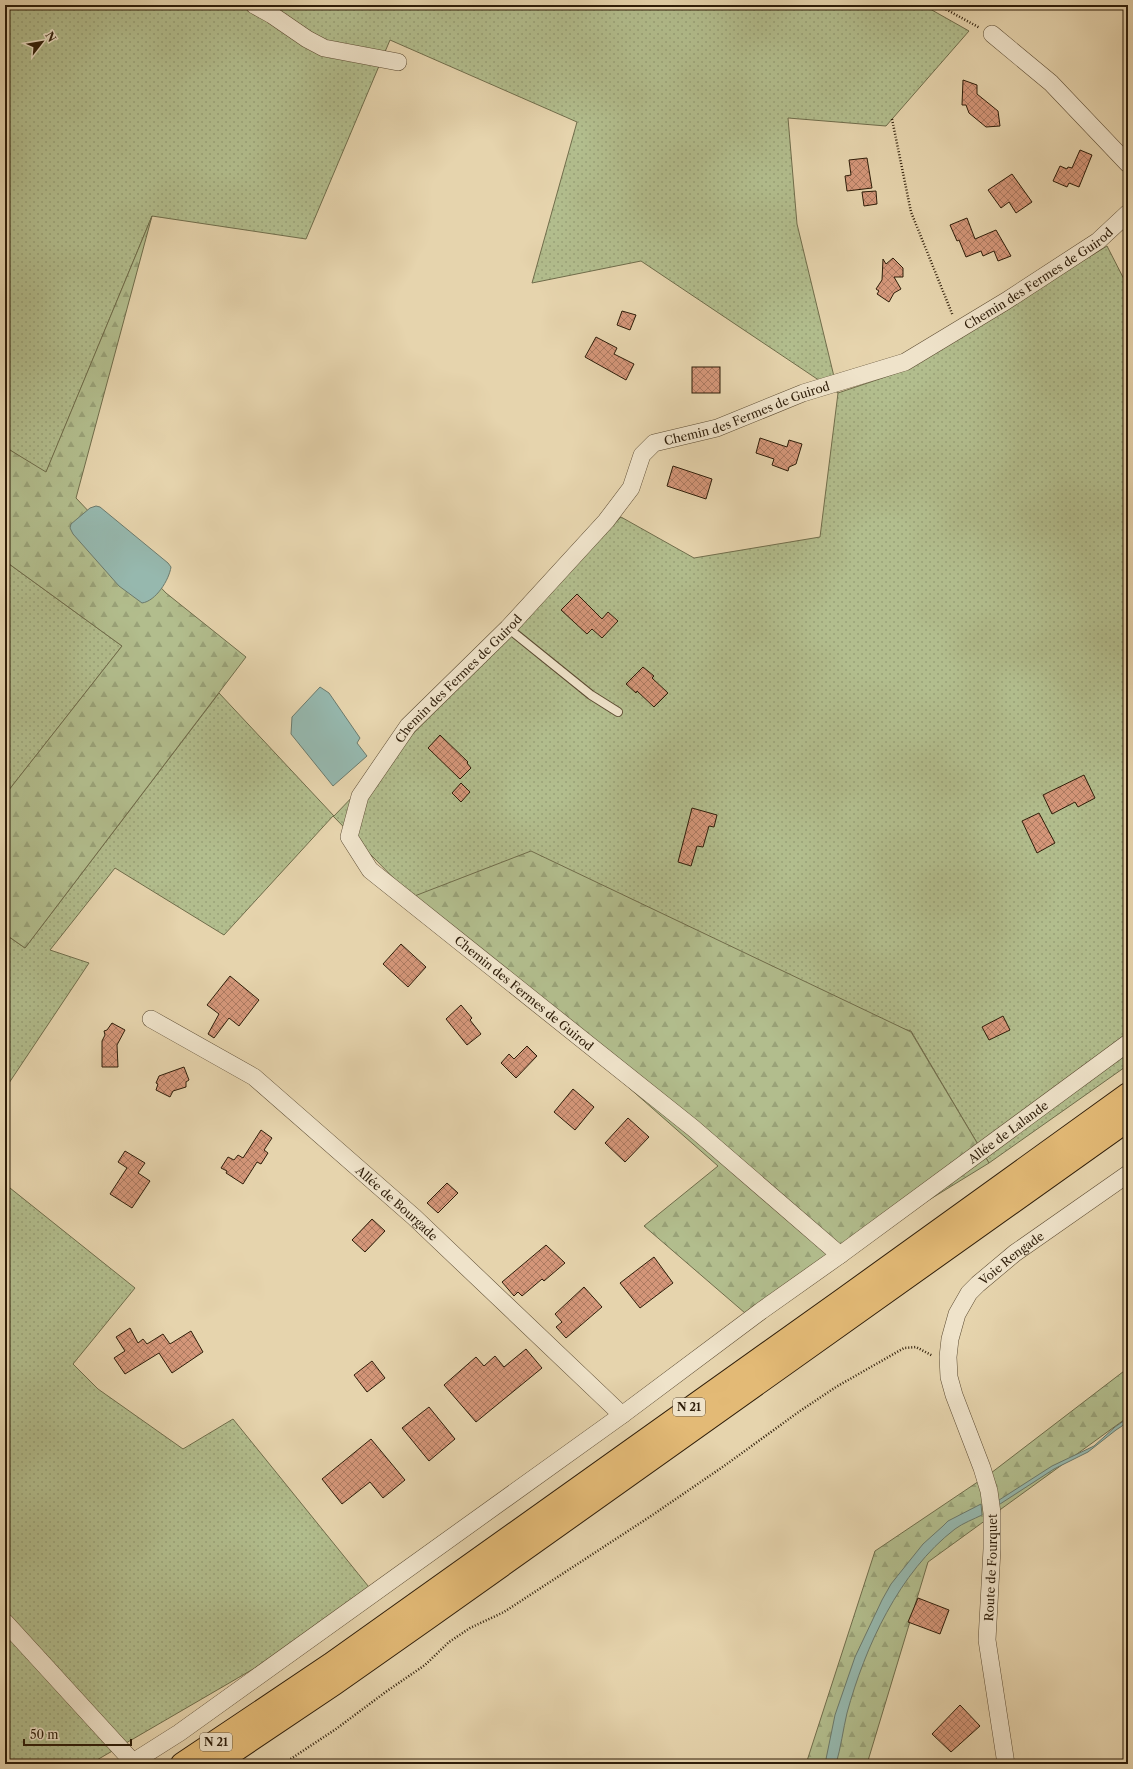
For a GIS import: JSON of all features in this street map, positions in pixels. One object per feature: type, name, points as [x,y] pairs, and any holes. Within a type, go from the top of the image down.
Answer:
[{"type":"highway","name":"N 21","points":[[182,1764],[338,1659],[1128,1094]]},
{"type":"highway","name":"N 21","points":[[215,1764],[334,1684],[428,1618],[1128,1120]]},
{"type":"street","points":[[254,5],[272,14],[307,39],[324,48],[398,62]]},
{"type":"street","points":[[992,34],[1051,83],[1128,164]]},
{"type":"street","name":"Chemin des Fermes de Guirod","points":[[840,1255],[693,1128],[370,870],[349,837],[360,796],[408,726],[508,628],[606,521],[631,488],[642,455],[654,443],[717,428],[803,393],[904,362],[1006,301],[1098,241],[1128,213]]},
{"type":"street","name":"Allée de Bourgade","points":[[151,1020],[254,1077],[414,1217],[622,1415]]},
{"type":"street","name":"Allée de Lalande","points":[[131,1763],[179,1733],[622,1415],[761,1311],[840,1255],[1128,1043]]},
{"type":"street","name":"Voie Rengade","points":[[949,1377],[949,1351],[957,1314],[969,1293],[1015,1253],[1128,1174]]},
{"type":"street","name":"Route de Fourquet","points":[[949,1377],[954,1395],[982,1468],[989,1491],[992,1512],[992,1549],[987,1640],[1006,1764]]},
{"type":"street","points":[[5,1622],[131,1763]]},
{"type":"lane","points":[[508,628],[591,695],[618,712]]},
{"type":"path","points":[[938,5],[992,34]]},
{"type":"path","points":[[892,119],[912,212],[958,330]]},
{"type":"path","points":[[283,1764],[336,1729],[425,1665],[449,1642],[470,1628],[504,1612],[595,1553],[712,1474],[800,1410],[836,1387],[904,1348],[916,1347],[934,1356]]},
{"type":"green space","points":[[5,5],[923,5],[969,31],[886,126],[788,118],[797,224],[838,393],[641,261],[532,283],[577,122],[390,40],[306,239],[152,216],[46,473],[5,447]]},
{"type":"green space","points":[[152,216],[76,498],[166,593],[246,657],[25,948],[5,934],[5,795],[122,646],[5,561],[5,447],[46,472]]},
{"type":"green space","points":[[1107,246],[1128,287],[1128,1065],[989,1163],[911,1031],[412,897],[333,816],[224,935],[115,868],[50,950],[89,963],[5,1089],[5,934],[25,948],[219,693],[334,816],[621,517],[694,558],[820,537],[838,393],[903,371]]},
{"type":"green space","points":[[5,561],[122,646],[5,795]]},
{"type":"green space","points":[[531,851],[911,1032],[989,1163],[745,1313],[644,1226],[718,1166],[412,897]]},
{"type":"green space","points":[[5,1184],[135,1288],[73,1364],[98,1389],[183,1449],[233,1419],[377,1597],[90,1764],[5,1764]]},
{"type":"green space","points":[[1128,1368],[1128,1417],[928,1562],[867,1764],[806,1764],[875,1551],[991,1473]]},
{"type":"water","points":[[96,506],[100,507],[171,567],[165,584],[157,594],[147,601],[142,603],[119,586],[73,534],[70,528],[71,524],[90,508]]},
{"type":"water","points":[[320,687],[329,693],[360,738],[357,743],[367,756],[333,786],[291,734],[292,717]]},
{"type":"water","points":[[1128,1418],[1128,1422],[1088,1452],[1054,1469],[997,1506],[996,1502],[1052,1466],[1094,1446],[1115,1427]]},
{"type":"water","points":[[981,1504],[982,1515],[955,1529],[935,1547],[917,1567],[887,1612],[874,1637],[855,1688],[847,1713],[836,1764],[825,1764],[835,1715],[855,1657],[891,1584],[923,1544],[948,1521]]},
{"type":"building","points":[[963,80],[977,85],[977,94],[998,111],[1000,126],[986,127],[969,113],[966,105],[962,105]]},
{"type":"building","points":[[1080,150],[1092,155],[1079,187],[1069,183],[1067,187],[1053,181],[1060,166],[1067,169],[1068,167],[1072,168]]},
{"type":"building","points":[[867,158],[872,188],[847,191],[845,176],[851,175],[849,160]]},
{"type":"building","points":[[1012,174],[1032,202],[1016,213],[1009,202],[1001,208],[988,190]]},
{"type":"building","points":[[876,191],[877,204],[864,206],[862,192]]},
{"type":"building","points":[[967,218],[975,239],[996,230],[1011,256],[998,261],[994,251],[983,256],[981,251],[966,257],[959,240],[957,241],[950,225]]},
{"type":"building","points":[[893,258],[903,268],[903,277],[894,277],[901,289],[894,293],[889,302],[877,294],[879,291],[876,289],[882,280],[883,259],[886,264]]},
{"type":"building","points":[[622,311],[636,315],[630,330],[617,325]]},
{"type":"building","points":[[596,337],[617,348],[614,354],[634,364],[626,380],[585,357]]},
{"type":"building","points":[[692,367],[720,367],[720,393],[692,393]]},
{"type":"building","points":[[760,438],[787,447],[789,440],[802,444],[796,464],[789,467],[788,471],[772,465],[774,459],[756,453]]},
{"type":"building","points":[[673,466],[712,479],[706,499],[667,486]]},
{"type":"building","points":[[577,594],[602,619],[608,612],[618,621],[602,638],[592,629],[587,634],[561,610]]},
{"type":"building","points":[[643,667],[654,676],[652,678],[668,693],[654,707],[637,691],[636,693],[626,684]]},
{"type":"building","points":[[440,735],[468,762],[467,763],[471,768],[460,779],[428,748]]},
{"type":"building","points":[[1084,775],[1095,798],[1078,807],[1075,802],[1052,814],[1043,795]]},
{"type":"building","points":[[461,783],[470,792],[461,802],[452,793]]},
{"type":"building","points":[[692,808],[717,815],[714,827],[709,826],[703,847],[697,846],[691,866],[678,862]]},
{"type":"building","points":[[1039,813],[1055,843],[1037,853],[1022,821]]},
{"type":"building","points":[[401,944],[426,967],[408,987],[383,964]]},
{"type":"building","points":[[230,976],[259,1000],[239,1026],[229,1018],[214,1038],[208,1034],[219,1014],[207,1005]]},
{"type":"building","points":[[461,1005],[472,1018],[470,1020],[481,1034],[467,1045],[446,1019]]},
{"type":"building","points":[[1003,1016],[1010,1030],[989,1040],[982,1027]]},
{"type":"building","points":[[112,1023],[125,1030],[117,1045],[118,1067],[102,1067],[102,1041],[105,1035],[104,1031],[107,1030]]},
{"type":"building","points":[[527,1046],[537,1056],[516,1078],[501,1063],[509,1054],[514,1059]]},
{"type":"building","points":[[184,1067],[189,1080],[186,1082],[186,1087],[173,1091],[170,1097],[156,1090],[158,1084],[156,1083],[159,1076]]},
{"type":"building","points":[[573,1089],[594,1107],[575,1130],[554,1112]]},
{"type":"building","points":[[628,1118],[649,1137],[625,1162],[605,1143]]},
{"type":"building","points":[[261,1130],[272,1138],[264,1150],[268,1153],[261,1164],[257,1162],[243,1184],[221,1168],[228,1157],[234,1160],[238,1155],[243,1158]]},
{"type":"building","points":[[125,1151],[145,1163],[138,1173],[150,1181],[132,1208],[110,1194],[127,1168],[118,1162]]},
{"type":"building","points":[[447,1183],[458,1193],[438,1213],[427,1203]]},
{"type":"building","points":[[372,1219],[385,1231],[365,1252],[352,1240]]},
{"type":"building","points":[[546,1245],[565,1263],[544,1281],[542,1279],[522,1296],[518,1292],[514,1296],[502,1282]]},
{"type":"building","points":[[654,1257],[673,1283],[640,1308],[620,1283]]},
{"type":"building","points":[[584,1287],[602,1307],[566,1338],[556,1327],[562,1322],[555,1314]]},
{"type":"building","points":[[130,1328],[138,1343],[143,1339],[147,1344],[163,1334],[170,1344],[191,1331],[203,1352],[172,1373],[159,1353],[125,1374],[114,1358],[125,1351],[116,1337]]},
{"type":"building","points":[[526,1349],[542,1368],[476,1422],[444,1385],[476,1357],[484,1366],[495,1356],[504,1367]]},
{"type":"building","points":[[372,1361],[385,1378],[367,1392],[354,1375]]},
{"type":"building","points":[[429,1407],[455,1439],[429,1461],[402,1428]]},
{"type":"building","points":[[371,1439],[405,1480],[383,1498],[370,1482],[342,1504],[322,1479]]},
{"type":"building","points":[[918,1598],[949,1610],[940,1634],[908,1622]]},
{"type":"building","points":[[960,1705],[980,1726],[951,1752],[932,1734]]}]
